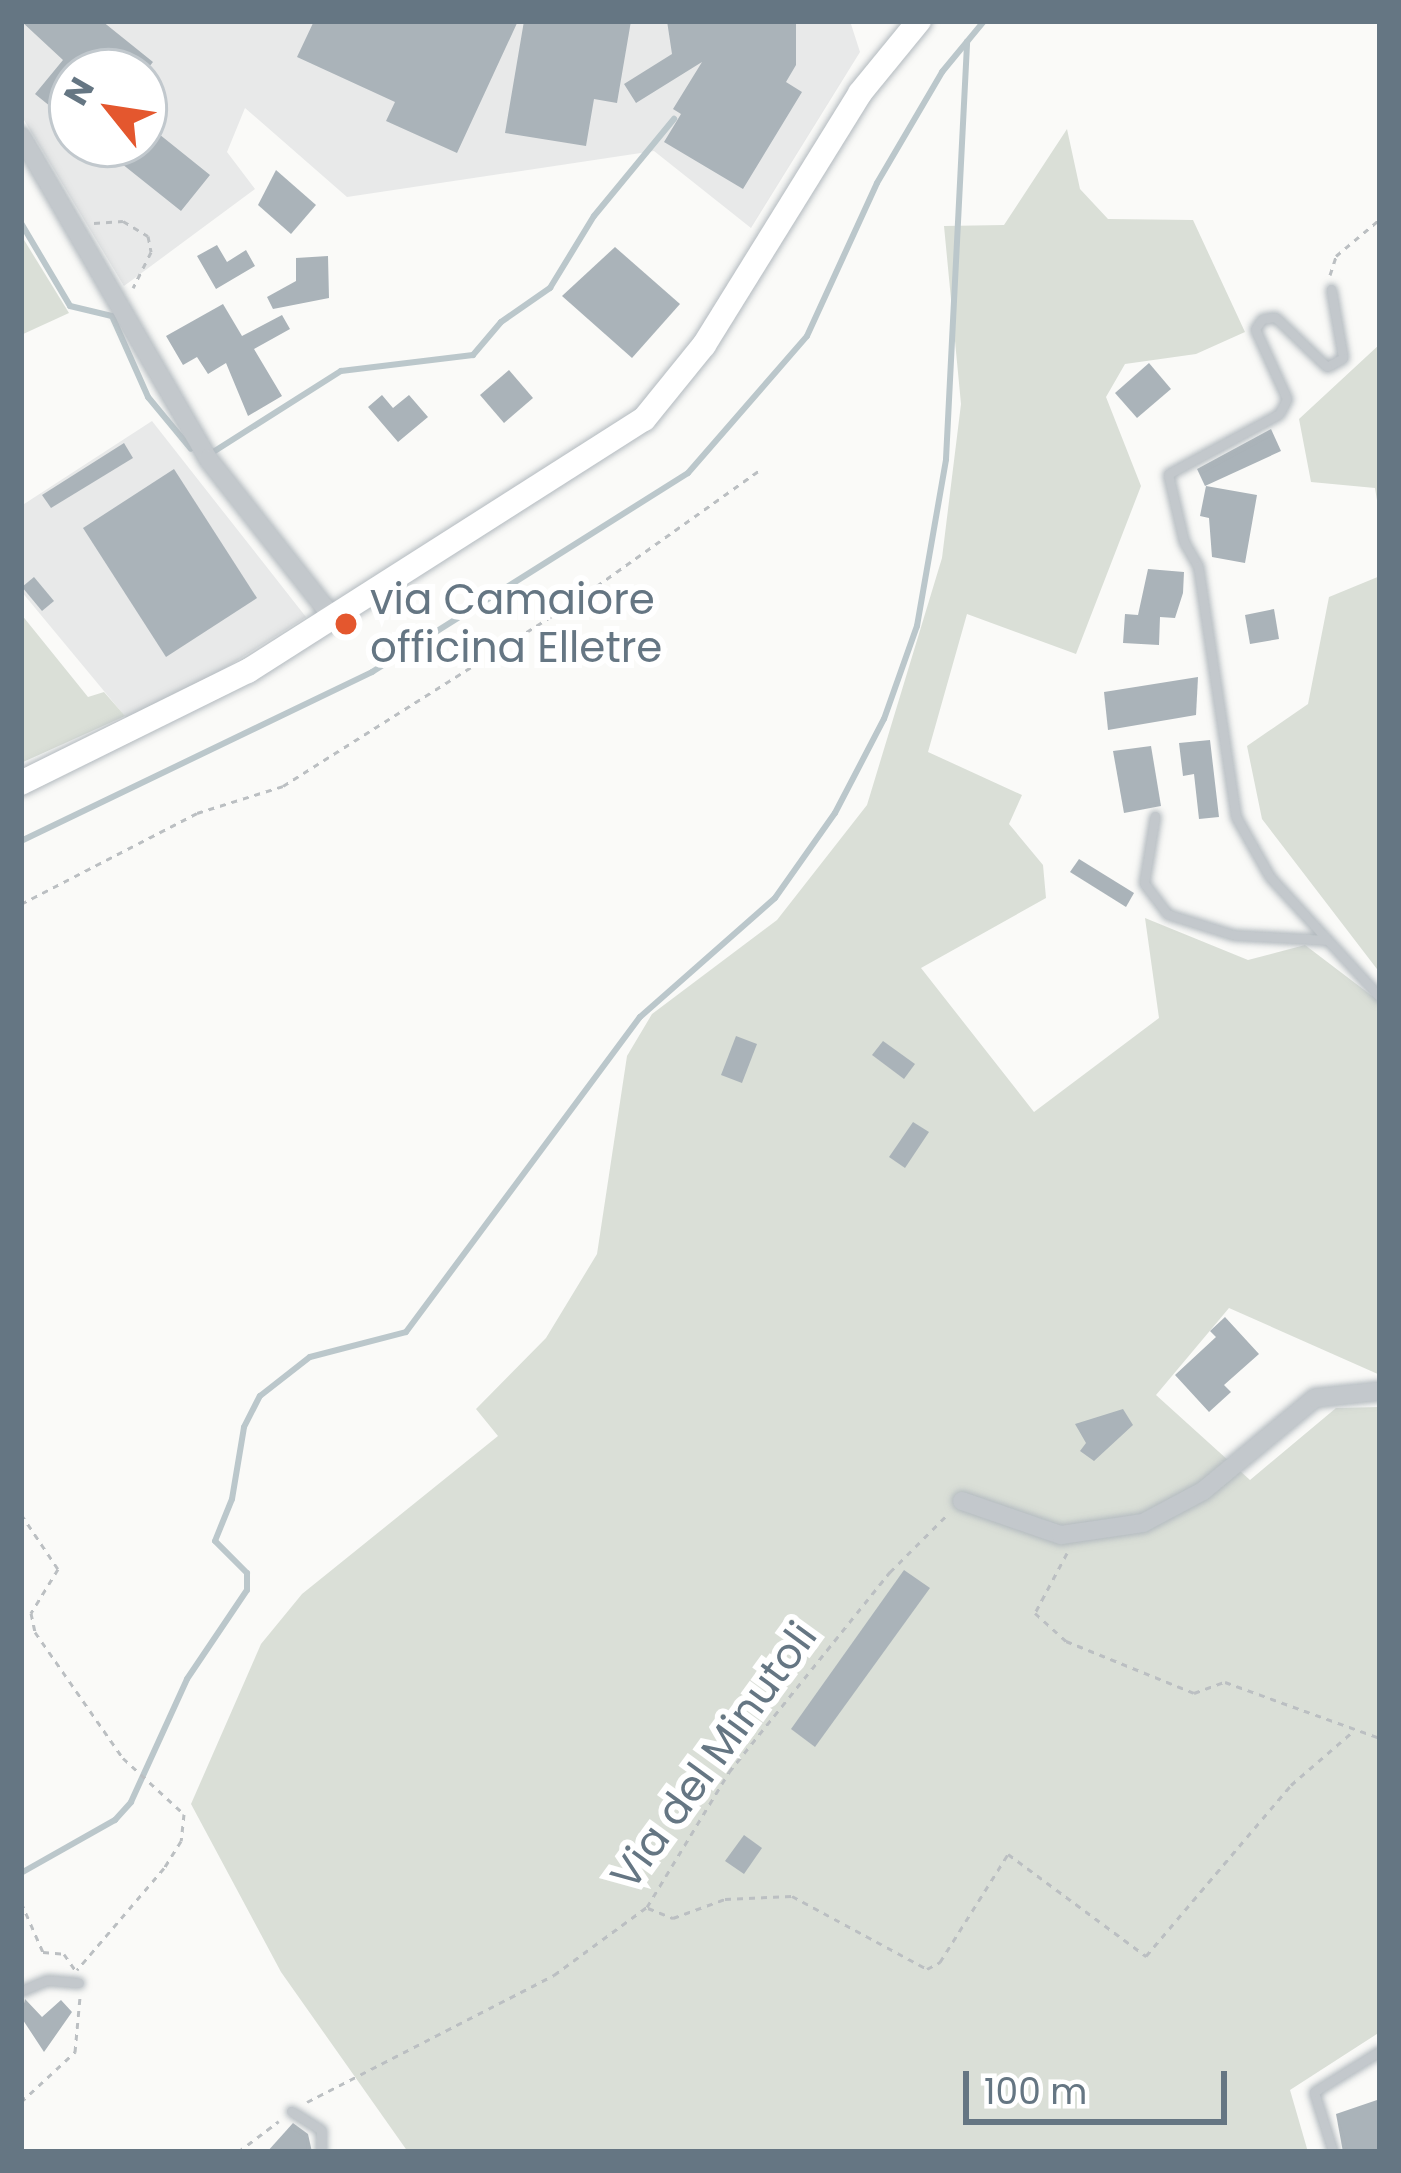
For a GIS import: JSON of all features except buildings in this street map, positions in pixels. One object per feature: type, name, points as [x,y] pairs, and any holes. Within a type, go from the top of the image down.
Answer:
[{"type":"main road","points":[[21,783],[210,693],[644,419],[704,345],[848,112],[919,21]]},
{"type":"street","points":[[21,136],[124,306],[208,459],[332,618]]},
{"type":"street","points":[[962,1501],[1076,1535],[1143,1523],[1203,1491],[1315,1398],[1380,1391]]},
{"type":"lane","points":[[1331,289],[1343,358],[1327,367],[1274,317],[1262,319],[1255,329],[1287,399],[1279,414],[1168,474],[1184,542],[1198,566],[1236,817],[1270,878],[1380,997]]},
{"type":"lane","points":[[1155,816],[1144,883],[1167,914],[1234,935],[1328,940]]},
{"type":"lane","points":[[21,1991],[47,1980],[78,1977]]},
{"type":"lane","points":[[1333,2152],[1314,2092],[1379,2052]]},
{"type":"lane","points":[[291,2110],[321,2130],[321,2152]]},
{"type":"path","points":[[1331,289],[1336,256],[1380,219]]},
{"type":"path","points":[[75,225],[123,221],[148,236],[151,252],[124,306]]},
{"type":"path","points":[[21,904],[197,813],[283,785],[577,600],[760,469]]},
{"type":"path","name":"Via del Minutoli","points":[[238,2152],[291,2110],[554,1975],[647,1907],[729,1772],[890,1572],[962,1501]]},
{"type":"path","points":[[21,1514],[58,1569],[31,1613],[35,1632],[138,1772],[184,1814],[181,1841],[78,1977]]},
{"type":"path","points":[[1076,1535],[1035,1613],[1042,1625],[1194,1693],[1225,1682],[1351,1733],[1380,1738]]},
{"type":"path","points":[[647,1907],[673,1918],[725,1899],[792,1896],[927,1969],[940,1962],[1008,1854],[1146,1956],[1291,1785],[1351,1733]]},
{"type":"path","points":[[21,1902],[43,1952],[64,1954],[78,1977],[75,2052],[21,2102]]},
{"type":"shaded area","points":[[21,21],[850,21],[860,52],[751,228],[654,151],[347,197],[245,108],[227,152],[255,189],[124,286],[53,168],[168,168],[168,48],[48,48],[48,160],[21,115]]},
{"type":"shaded area","points":[[1067,129],[1080,189],[1108,219],[1193,220],[1245,332],[1196,354],[1125,364],[1106,397],[1141,486],[1076,654],[967,614],[928,752],[1022,795],[1009,824],[1043,865],[1046,898],[921,968],[1034,1112],[1159,1018],[1145,918],[1248,960],[1305,945],[1380,1002],[1380,1375],[1229,1308],[1156,1395],[1250,1480],[1336,1408],[1380,1407],[1380,2032],[1290,2090],[1308,2152],[408,2152],[281,1972],[191,1804],[261,1644],[302,1594],[498,1436],[476,1409],[546,1338],[597,1254],[627,1056],[652,1014],[777,920],[867,805],[942,558],[961,404],[944,226],[1004,225]]},
{"type":"shaded area","points":[[21,235],[69,313],[21,335]]},
{"type":"shaded area","points":[[1380,344],[1380,519],[1375,488],[1311,482],[1299,419]]},
{"type":"shaded area","points":[[152,421],[306,617],[133,726],[21,591],[21,506]]},
{"type":"shaded area","points":[[1380,576],[1380,973],[1262,819],[1247,746],[1308,704],[1329,597]]},
{"type":"shaded area","points":[[21,614],[88,697],[104,692],[125,716],[21,763]]},
{"type":"waterway","points":[[21,841],[372,672],[688,473],[807,336],[877,183],[942,72],[984,21]]},
{"type":"waterway","points":[[21,1873],[115,1820],[131,1802],[187,1679],[247,1590],[247,1573],[215,1541],[232,1499],[244,1427],[260,1396],[310,1357],[406,1332],[640,1017],[775,898],[835,813],[884,719],[917,626],[946,459],[967,42]]},
{"type":"waterway","points":[[210,454],[341,371],[473,355],[501,322],[550,288],[594,216],[674,119]]},
{"type":"waterway","points":[[21,223],[70,306],[112,316],[148,397],[191,449]]},
{"type":"place","name":"via Camaiore officina Elletre","points":[[346,624]]}]
